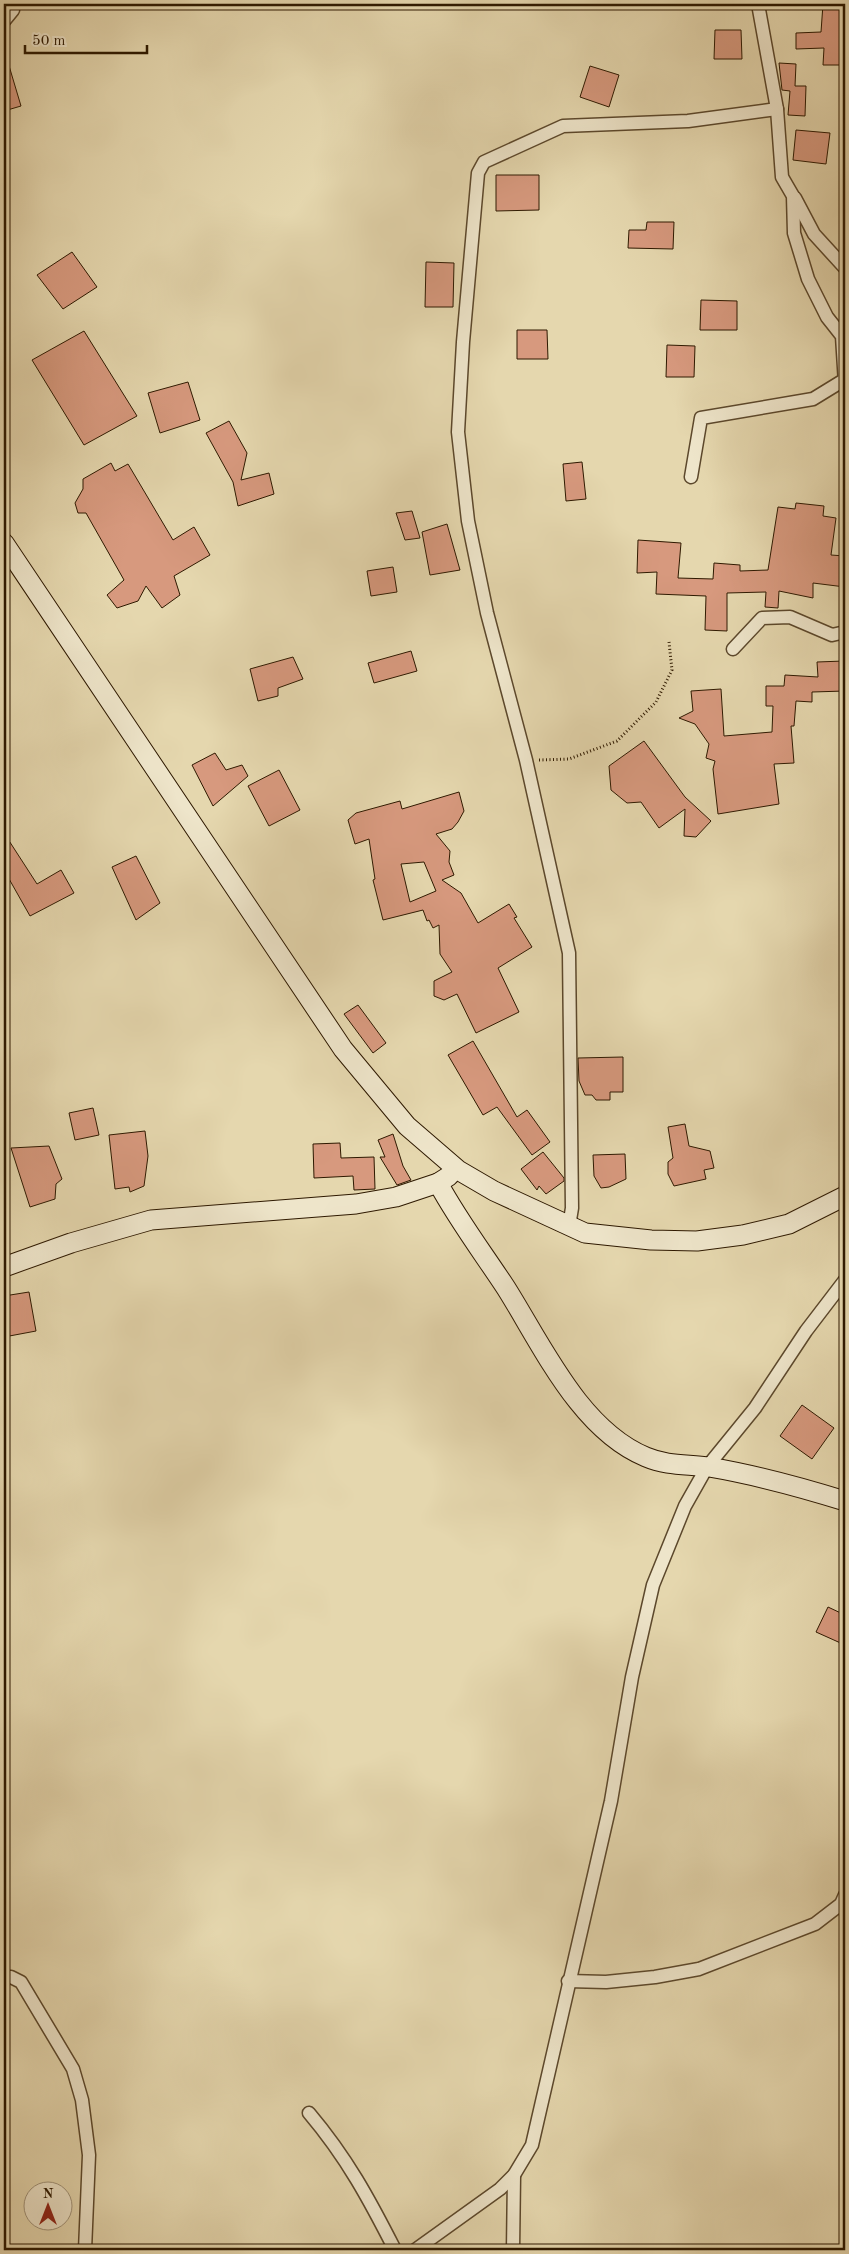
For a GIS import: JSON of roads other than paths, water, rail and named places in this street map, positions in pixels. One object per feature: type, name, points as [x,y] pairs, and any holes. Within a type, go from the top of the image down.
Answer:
[{"type":"main road","points":[[4,543],[343,1049],[406,1126],[458,1170],[494,1192],[585,1233],[651,1240],[697,1241],[743,1235],[789,1224],[845,1196]]},
{"type":"main road","points":[[4,1267],[71,1242],[151,1220],[239,1211],[309,1209],[356,1204],[396,1197],[438,1183],[458,1170]]},
{"type":"main road","points":[[438,1183],[451,1207],[504,1286],[570,1391],[609,1435],[626,1448],[647,1458],[677,1465],[707,1467],[783,1482],[845,1501]]},
{"type":"street","points":[[758,4],[777,109],[782,176],[814,234],[845,268]]},
{"type":"street","points":[[4,21],[13,10]]},
{"type":"street","points":[[569,1226],[572,1208],[569,953],[526,760],[487,613],[468,521],[458,432],[463,342],[478,173],[484,162],[563,126],[688,121],[777,109]]},
{"type":"street","points":[[691,478],[701,418],[813,399],[845,382],[842,336],[827,317],[808,279],[794,233],[793,196]]},
{"type":"street","points":[[733,649],[762,618],[790,617],[832,635],[845,632]]},
{"type":"street","points":[[415,2250],[500,2190],[514,2175],[532,2145],[610,1800],[632,1677],[653,1585],[685,1506],[707,1467],[755,1408],[806,1331],[845,1280]]},
{"type":"street","points":[[568,1981],[606,1982],[655,1978],[699,1969],[815,1924],[841,1904],[845,1895]]},
{"type":"street","points":[[4,1978],[11,1977],[21,1982],[73,2069],[82,2100],[89,2155],[85,2250]]},
{"type":"street","points":[[309,2113],[336,2145],[363,2189],[395,2250]]},
{"type":"street","points":[[512,2250],[514,2175]]}]
